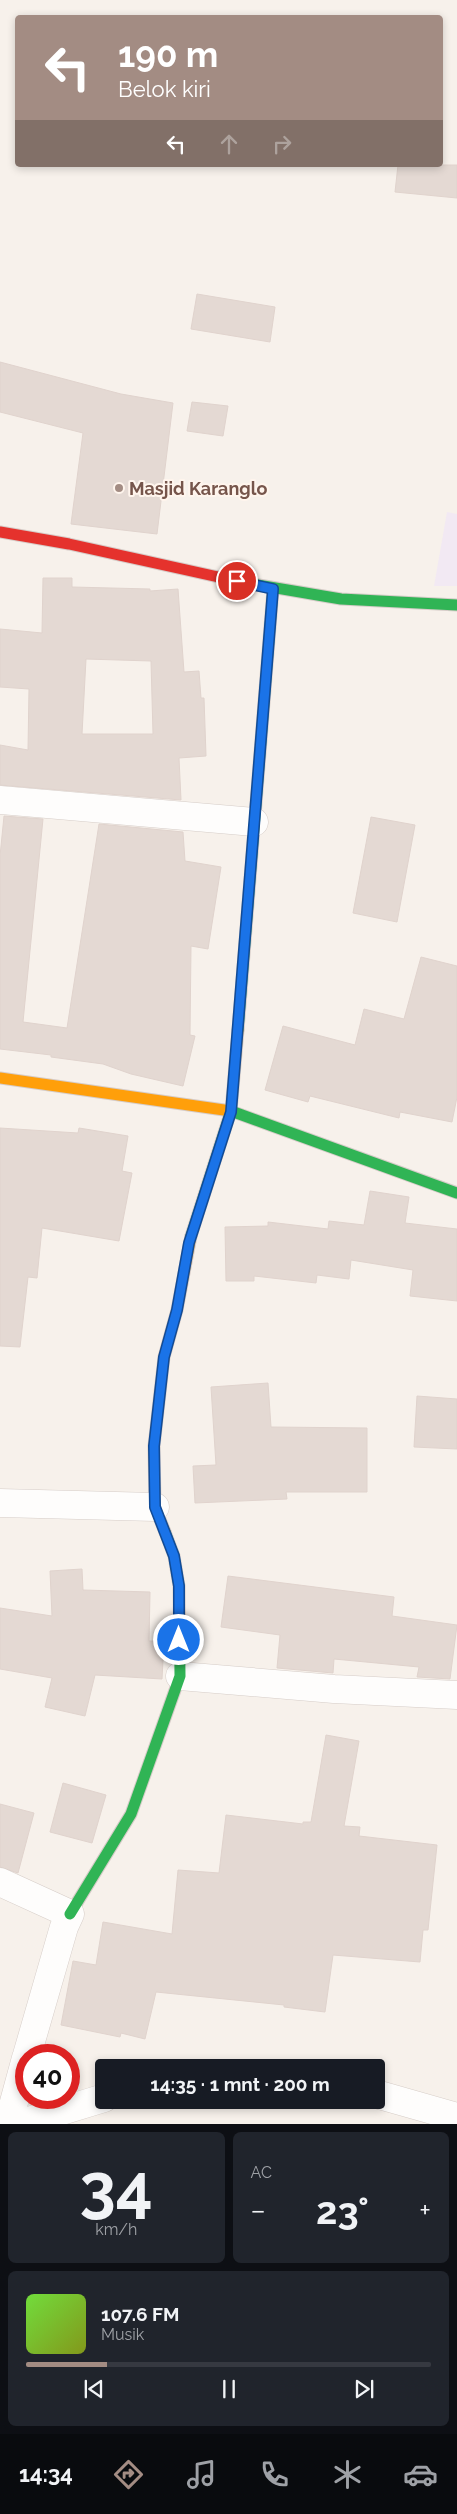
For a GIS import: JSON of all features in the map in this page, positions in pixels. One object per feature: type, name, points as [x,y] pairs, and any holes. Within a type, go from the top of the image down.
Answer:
[{"type":"street","points":[[0,532],[58,540],[273,589],[398,605],[457,605]]},
{"type":"street","points":[[31,2044],[64,1927],[131,1814],[180,1676],[179,1586],[174,1556],[155,1507],[154,1446],[164,1357],[177,1310],[189,1243],[231,1112],[273,589]]},
{"type":"street","points":[[0,800],[254,822]]},
{"type":"street","points":[[0,1078],[231,1112],[457,1193]]},
{"type":"street","points":[[0,1503],[155,1507]]},
{"type":"street","points":[[180,1676],[334,1689],[457,1695]]},
{"type":"street","points":[[0,1882],[70,1914]]},
{"type":"street","points":[[385,2097],[457,2117]]},
{"type":"street","points":[[8,2124],[15,2099]]},
{"type":"street","points":[[19,2124],[95,2101]]},
{"type":"shaded area","points":[[447,512],[457,514],[457,586],[434,586]]},
{"type":"building","points":[[443,165],[457,165],[457,198],[395,192],[398,167],[443,167]]},
{"type":"building","points":[[197,294],[275,307],[270,342],[191,329]]},
{"type":"building","points":[[0,362],[121,394],[173,403],[157,534],[71,524],[83,433],[0,412]]},
{"type":"building","points":[[192,402],[228,406],[223,436],[187,431]]},
{"type":"building","points":[[43,578],[72,578],[72,587],[150,589],[150,591],[178,589],[184,672],[199,671],[201,698],[204,698],[206,756],[179,758],[181,800],[0,785],[0,745],[28,750],[29,689],[0,687],[0,629],[42,633]],"holes":[[[86,659],[151,661],[153,734],[82,734]]]},
{"type":"building","points":[[4,816],[43,819],[23,1022],[67,1028],[99,824],[183,832],[185,861],[221,867],[208,949],[191,946],[190,1035],[195,1036],[183,1086],[131,1074],[103,1064],[0,1049],[0,856]]},
{"type":"building","points":[[371,817],[415,825],[397,922],[353,913]]},
{"type":"building","points":[[421,957],[457,966],[457,1097],[452,1122],[400,1112],[399,1118],[310,1096],[308,1102],[265,1090],[283,1026],[355,1045],[364,1009],[404,1019]]},
{"type":"building","points":[[0,1128],[78,1133],[79,1128],[128,1136],[122,1171],[132,1173],[119,1241],[42,1228],[37,1278],[28,1277],[20,1347],[0,1346]]},
{"type":"building","points":[[370,1191],[409,1197],[405,1223],[457,1229],[457,1301],[410,1296],[413,1270],[351,1260],[349,1279],[317,1275],[316,1283],[254,1276],[254,1281],[226,1281],[225,1227],[268,1226],[268,1222],[328,1229],[329,1221],[364,1225]]},
{"type":"building","points":[[268,1383],[271,1427],[367,1428],[367,1492],[286,1492],[287,1499],[195,1503],[193,1466],[216,1465],[211,1387]]},
{"type":"building","points":[[417,1396],[457,1399],[457,1449],[414,1447]]},
{"type":"building","points":[[82,1569],[83,1590],[150,1592],[149,1641],[164,1641],[162,1679],[95,1675],[85,1716],[45,1707],[52,1678],[0,1669],[0,1608],[52,1616],[50,1571]]},
{"type":"building","points":[[228,1576],[394,1597],[392,1616],[457,1625],[450,1679],[417,1677],[419,1667],[334,1659],[333,1673],[277,1668],[280,1635],[221,1627]]},
{"type":"building","points":[[326,1735],[359,1741],[344,1826],[360,1827],[359,1836],[437,1845],[428,1930],[423,1930],[420,1962],[333,1955],[325,2012],[284,2007],[284,2005],[156,1992],[145,2039],[121,2033],[120,2037],[61,2025],[73,1961],[96,1965],[103,1922],[172,1934],[178,1870],[219,1873],[226,1815],[303,1824],[303,1822],[311,1822]]},
{"type":"building","points":[[63,1783],[106,1795],[92,1843],[50,1832]]},
{"type":"building","points":[[0,1804],[34,1813],[18,1873],[0,1867]]},
{"type":"traffic: fast","points":[[241,582],[341,599],[457,605]]},
{"type":"traffic: fast","points":[[238,1030],[273,589]]},
{"type":"traffic: fast","points":[[191,1236],[231,1111],[457,1193]]},
{"type":"traffic: fast","points":[[70,1914],[131,1814],[180,1676],[179,1586],[174,1556],[165,1532]]},
{"type":"traffic: slow","points":[[0,1078],[231,1111],[238,1030]]},
{"type":"traffic: slow","points":[[165,1532],[155,1507],[154,1446],[164,1357],[177,1310],[191,1236]]},
{"type":"traffic: jam","points":[[0,532],[69,544],[241,582]]},
{"type":"place","name":"Masjid Karanglo","points":[[119,488]]},
{"type":"route","points":[[179,1640],[179,1586],[174,1556],[155,1507],[154,1446],[164,1357],[177,1310],[189,1243],[231,1112],[273,589],[237,581]]}]
